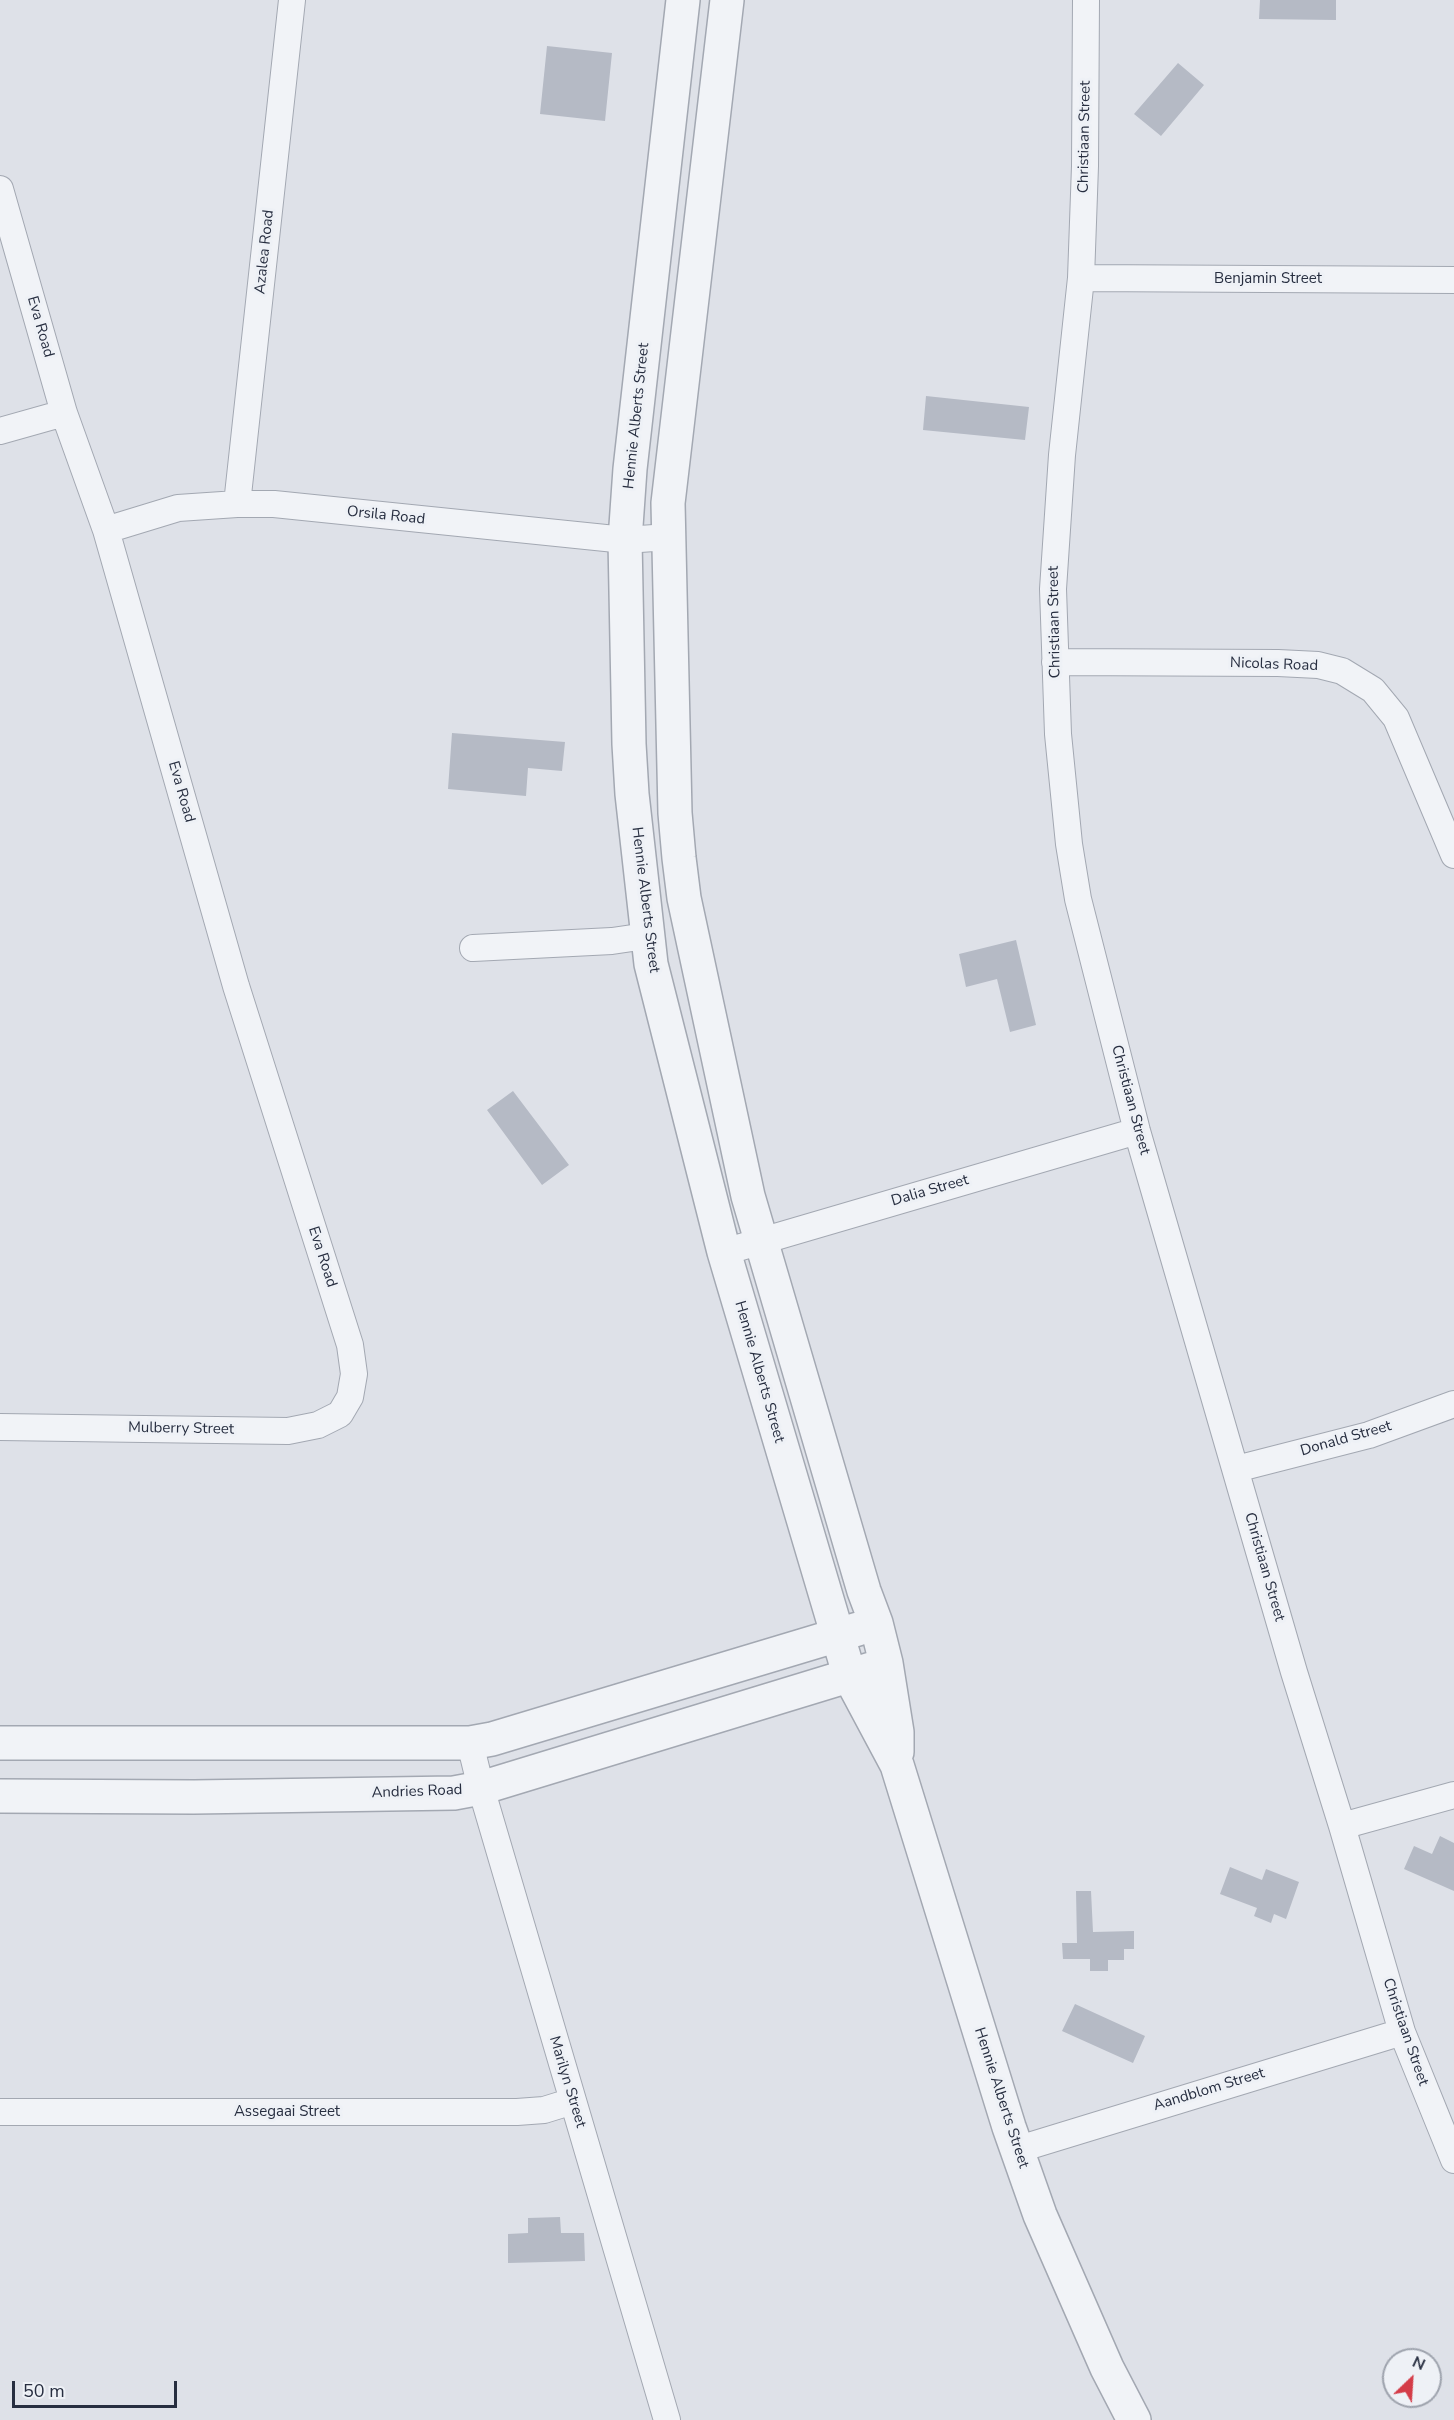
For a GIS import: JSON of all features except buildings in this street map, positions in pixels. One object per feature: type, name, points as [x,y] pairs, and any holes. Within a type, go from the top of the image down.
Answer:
[{"type":"street","name":"Azalea Road","points":[[237,504],[292,0]]},
{"type":"street","name":"Hennie Alberts Street","points":[[683,0],[630,469],[625,540],[628,744],[646,936],[651,964],[724,1252],[850,1677],[897,1765],[1016,2150],[1040,2215],[1107,2368],[1134,2420]]},
{"type":"street","name":"Hennie Alberts Street","points":[[728,0],[668,503],[675,813],[684,898],[748,1196],[864,1591],[876,1623],[886,1663],[897,1732],[897,1765]]},
{"type":"street","name":"Christiaan Street","points":[[1086,0],[1085,166],[1081,278],[1057,514],[1053,589],[1058,745],[1074,878],[1137,1131],[1294,1672],[1402,2032],[1454,2160]]},
{"type":"street","name":"Eva Road","points":[[0,189],[64,413],[106,530],[236,986],[350,1346],[354,1374],[350,1397]]},
{"type":"street","name":"Benjamin Street","points":[[1081,278],[1454,280]]},
{"type":"street","points":[[0,431],[64,413]]},
{"type":"street","name":"Orsila Road","points":[[106,530],[178,508],[237,504],[286,506],[625,540],[669,537]]},
{"type":"street","name":"Nicolas Road","points":[[1055,662],[1278,663],[1318,665],[1342,671],[1373,690],[1396,718],[1454,855]]},
{"type":"street","points":[[473,948],[646,936]]},
{"type":"street","name":"Dalia Street","points":[[724,1252],[1137,1131]]},
{"type":"street","name":"Mulberry Street","points":[[0,1427],[288,1431],[318,1425],[340,1414],[350,1397]]},
{"type":"street","name":"Donald Street","points":[[1236,1469],[1369,1435],[1454,1404]]},
{"type":"street","points":[[0,1743],[470,1743],[492,1739],[837,1637],[876,1623]]},
{"type":"street","name":"Andries Road","points":[[0,1796],[194,1797],[454,1793],[481,1788],[850,1677],[886,1663]]},
{"type":"street","name":"Marilyn Street","points":[[470,1743],[481,1788],[667,2420]]},
{"type":"street","points":[[1342,1826],[1454,1795]]},
{"type":"street","name":"Aandblom Street","points":[[1016,2150],[1402,2032]]},
{"type":"street","name":"Assegaai Street","points":[[0,2112],[517,2112],[544,2110],[573,2101]]}]
